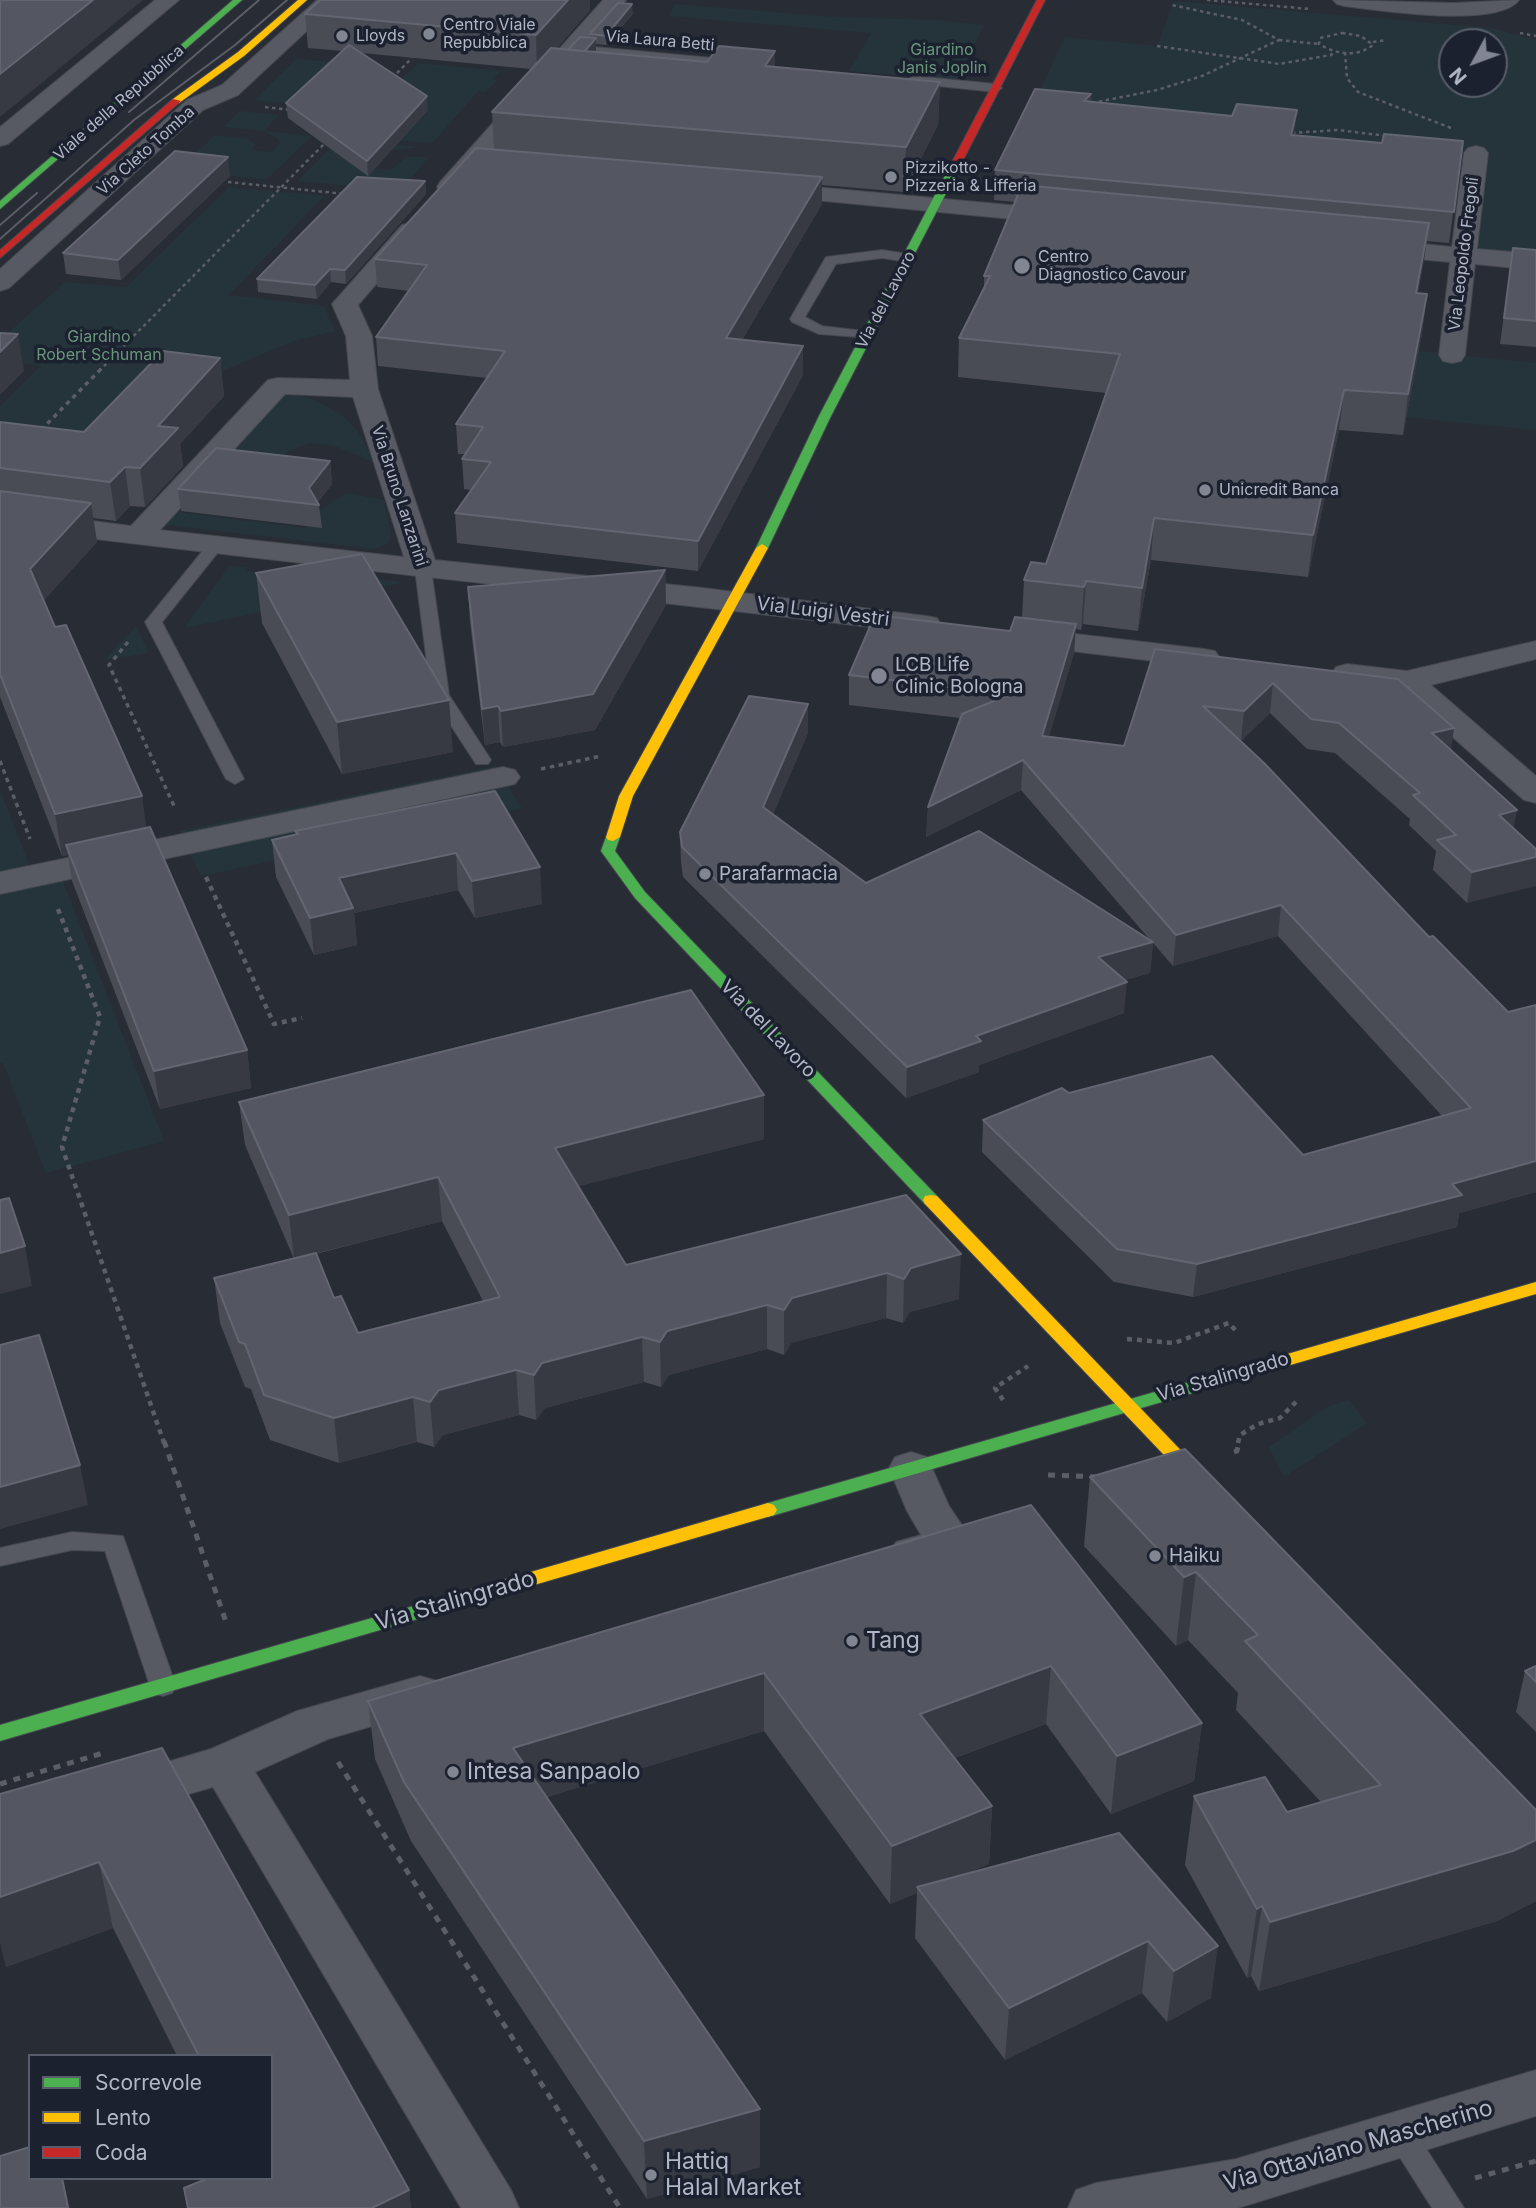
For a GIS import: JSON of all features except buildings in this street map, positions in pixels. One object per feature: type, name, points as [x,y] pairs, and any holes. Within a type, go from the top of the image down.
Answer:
[{"type":"street","points":[[0,139],[167,0]]},
{"type":"street","name":"Viale della Repubblica","points":[[0,206],[238,0]]},
{"type":"street","name":"Viale della Repubblica","points":[[0,255],[161,112],[241,54],[303,0]]},
{"type":"street","name":"Via Cleto Tomba","points":[[0,283],[195,105],[230,90],[329,0]]},
{"type":"street","points":[[470,164],[615,0]]},
{"type":"street","name":"Via del Lavoro","points":[[1041,0],[825,416],[790,495],[626,796],[608,851],[640,895],[1129,1405]]},
{"type":"street","points":[[1344,0],[1482,9],[1495,7],[1508,0]]},
{"type":"street","name":"Via Leopoldo Fregoli","points":[[1452,355],[1476,153]]},
{"type":"street","points":[[470,164],[497,167]]},
{"type":"street","name":"Via Bruno Lanzarini","points":[[423,569],[364,389],[359,336],[345,304],[470,164]]},
{"type":"street","points":[[745,188],[1085,219]]},
{"type":"street","points":[[1357,245],[1536,262]]},
{"type":"street","points":[[138,536],[278,386],[364,389]]},
{"type":"street","points":[[0,518],[423,569],[733,601]]},
{"type":"street","name":"Via Luigi Vestri","points":[[733,601],[958,629]]},
{"type":"street","points":[[1000,634],[1233,661]]},
{"type":"street","points":[[1313,670],[1407,681],[1536,650]]},
{"type":"street","points":[[1407,681],[1536,793]]},
{"type":"street","points":[[0,883],[492,768]]},
{"type":"street","name":"Via Stalingrado","points":[[0,1733],[1536,1288]]},
{"type":"street","points":[[1129,1405],[1224,1507]]},
{"type":"street","points":[[871,1566],[951,1543],[929,1511],[911,1468]]},
{"type":"street","points":[[93,1802],[225,1763],[314,1724],[460,1682]]},
{"type":"street","points":[[225,1763],[491,2208]]},
{"type":"street","name":"Via Ottaviano Mascherino","points":[[1096,2208],[1236,2184],[1536,2093]]},
{"type":"lane","name":"Via Laura Betti","points":[[573,49],[746,65]]},
{"type":"lane","points":[[901,79],[996,88]]},
{"type":"lane","points":[[867,335],[819,330],[797,319],[831,260],[882,254],[908,258]]},
{"type":"lane","points":[[215,545],[153,622],[235,779]]},
{"type":"lane","name":"Via Bruno Lanzarini","points":[[423,569],[440,695],[492,768]]},
{"type":"lane","points":[[0,1557],[72,1541],[114,1542],[163,1686]]},
{"type":"lane","points":[[1400,2134],[1449,2208]]},
{"type":"path","points":[[1172,5],[1237,18],[1258,25],[1279,40],[1319,44],[1335,51],[1368,50],[1372,48],[1373,41],[1342,33],[1320,38],[1319,44]]},
{"type":"path","points":[[1085,104],[1157,90],[1202,76],[1279,40]]},
{"type":"path","points":[[1157,46],[1279,64],[1331,55],[1335,51]]},
{"type":"path","points":[[1345,52],[1348,78],[1358,92],[1443,122],[1462,134],[1476,153]]},
{"type":"path","points":[[385,85],[412,58]]},
{"type":"path","points":[[1283,133],[1349,131],[1397,137]]},
{"type":"path","points":[[38,433],[334,134]]},
{"type":"path","points":[[228,182],[347,194]]},
{"type":"path","points":[[492,768],[612,754]]},
{"type":"path","points":[[0,761],[100,1017],[62,1147],[227,1628]]},
{"type":"path","points":[[1136,1339],[1174,1343],[1229,1323]]},
{"type":"path","points":[[1187,1468],[1237,1451],[1240,1435],[1258,1424],[1280,1418],[1297,1402]]},
{"type":"path","points":[[1038,1478],[1051,1475],[1091,1475],[1112,1480]]},
{"type":"path","points":[[314,1724],[620,2208]]},
{"type":"path","points":[[0,1784],[106,1752]]},
{"type":"path","points":[[1465,2182],[1536,2161]]},
{"type":"green space","points":[[1174,1],[1492,28],[1438,28],[1438,98],[1508,98],[1508,32],[1536,40],[1536,258],[1477,253],[1487,154],[1028,116],[1065,37],[1157,46]]},
{"type":"green space","name":"Giardino Janis Joplin","points":[[675,4],[834,17],[938,20],[984,25],[957,80],[849,71],[871,33],[669,16]]},
{"type":"green space","points":[[296,59],[332,62],[290,104],[254,100]]},
{"type":"green space","points":[[419,63],[501,71],[493,79],[498,80],[485,92],[478,91],[433,143],[367,138],[387,92]]},
{"type":"green space","points":[[240,111],[279,115],[264,131],[312,136],[266,180],[178,170],[215,135],[248,139],[255,144],[252,150],[272,152],[280,142],[277,138],[263,131],[224,127]]},
{"type":"green space","points":[[340,139],[420,147],[390,151],[370,168],[391,170],[406,157],[429,157],[401,190],[298,181]]},
{"type":"green space","name":"Giardino Robert Schuman","points":[[229,187],[324,196],[229,295],[324,306],[335,331],[297,340],[200,380],[71,463],[0,455],[0,406],[41,366],[0,361],[0,340],[65,282],[126,287]]},
{"type":"green space","points":[[1418,351],[1536,363],[1536,430],[1406,417]]},
{"type":"green space","points":[[288,395],[311,399],[343,416],[360,434],[373,462],[332,445],[310,443],[290,450],[277,461],[218,465],[273,401]]},
{"type":"green space","points":[[346,493],[384,500],[391,537],[388,543],[375,549],[166,525],[176,512],[306,528],[315,514]]},
{"type":"green space","points":[[229,566],[247,567],[245,571],[327,579],[330,575],[406,582],[184,628]]},
{"type":"green space","points":[[136,626],[149,653],[104,660]]},
{"type":"green space","points":[[496,766],[522,808],[201,876],[189,851],[62,879],[164,1141],[46,1173],[3,1063],[0,1063],[0,790],[31,869],[183,838],[180,831]]},
{"type":"green space","points":[[1349,1400],[1367,1423],[1284,1477],[1269,1447],[1327,1407]]},
{"type":"tram line","points":[[129,112],[259,0]]},
{"type":"tram line","points":[[0,239],[134,120],[235,45],[287,0]]},
{"type":"tram line","points":[[0,225],[37,193]]},
{"type":"traffic: fast","points":[[0,206],[238,0]]},
{"type":"traffic: fast","points":[[762,548],[825,416],[954,168]]},
{"type":"traffic: fast","points":[[613,837],[608,851],[640,895],[931,1200]]},
{"type":"traffic: fast","points":[[768,1510],[1214,1381]]},
{"type":"traffic: fast","points":[[0,1733],[438,1606]]},
{"type":"traffic: slow","points":[[176,101],[241,54],[303,0]]},
{"type":"traffic: slow","points":[[613,837],[626,796],[762,548]]},
{"type":"traffic: slow","points":[[931,1200],[1210,1492]]},
{"type":"traffic: slow","points":[[1214,1381],[1536,1288]]},
{"type":"traffic: slow","points":[[438,1606],[768,1510]]},
{"type":"traffic: jam","points":[[954,168],[1041,0]]},
{"type":"traffic: jam","points":[[0,255],[176,101]]},
{"type":"place","name":"Centro Viale Repubblica","points":[[429,34]]},
{"type":"place","name":"Lloyds","points":[[342,36]]},
{"type":"place","name":"Pizzikotto - Pizzeria & Lifferia","points":[[891,177]]},
{"type":"place","name":"Centro Diagnostico Cavour","points":[[1022,266]]},
{"type":"place","name":"Unicredit Banca","points":[[1205,490]]},
{"type":"place","name":"LCB Life Clinic Bologna","points":[[879,676]]},
{"type":"place","name":"Parafarmacia","points":[[705,874]]},
{"type":"place","name":"Haiku","points":[[1155,1556]]},
{"type":"place","name":"Tang","points":[[852,1641]]},
{"type":"place","name":"Intesa Sanpaolo","points":[[453,1772]]},
{"type":"place","name":"Hattiq Halal Market","points":[[651,2175]]}]
